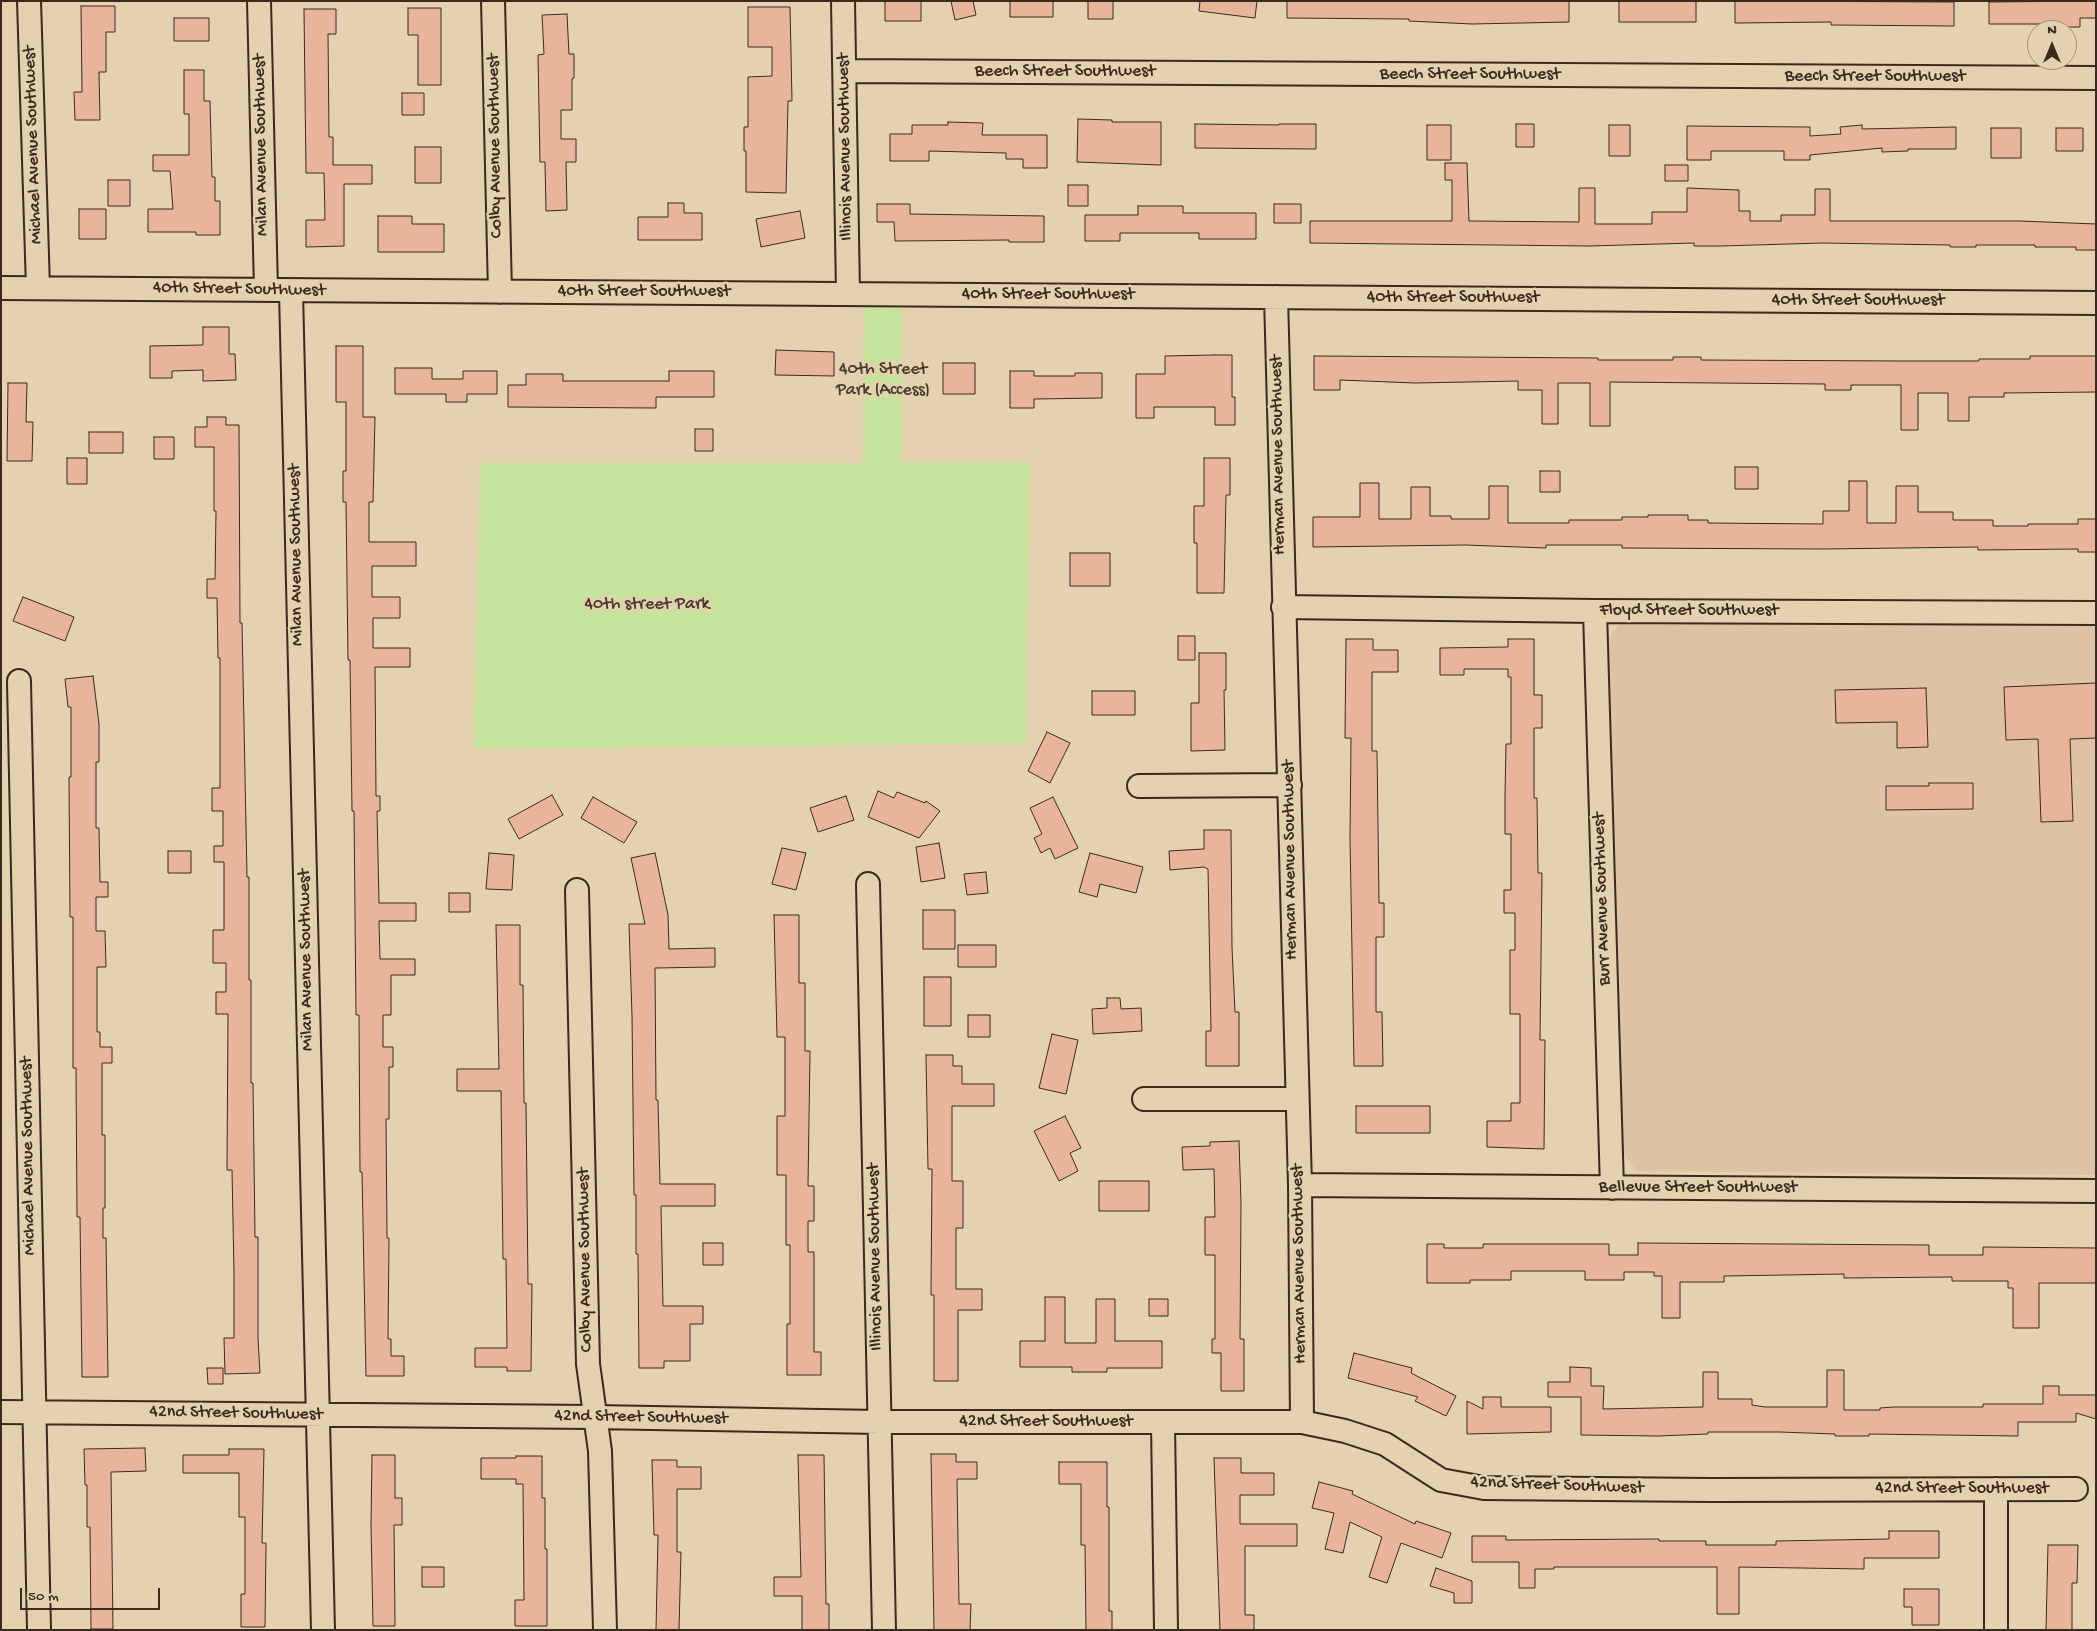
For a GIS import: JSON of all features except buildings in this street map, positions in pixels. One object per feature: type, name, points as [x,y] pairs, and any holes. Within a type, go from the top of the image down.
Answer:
[{"type":"street","name":"Michael Avenue Southwest","points":[[29,1],[38,288]]},
{"type":"street","name":"Milan Avenue Southwest","points":[[259,1],[266,290]]},
{"type":"street","name":"Colby Avenue Southwest","points":[[493,1],[500,292]]},
{"type":"street","name":"Illinois Avenue Southwest","points":[[842,1],[845,71],[848,293]]},
{"type":"street","name":"Beech Street Southwest","points":[[845,71],[2096,78]]},
{"type":"street","name":"40th Street Southwest","points":[[1,288],[2096,303]]},
{"type":"street","name":"Milan Avenue Southwest","points":[[291,291],[323,1630]]},
{"type":"street","name":"Herman Avenue Southwest","points":[[1276,297],[1298,1099],[1302,1422]]},
{"type":"street","name":"Floyd Street Southwest","points":[[1283,606],[2096,613]]},
{"type":"street","name":"Burr Avenue Southwest","points":[[1595,610],[1612,1188]]},
{"type":"street","name":"Michael Avenue Southwest","points":[[19,681],[39,1630]]},
{"type":"street","points":[[1139,786],[1290,785]]},
{"type":"street","name":"Illinois Avenue Southwest","points":[[868,884],[884,1630]]},
{"type":"street","name":"Colby Avenue Southwest","points":[[577,890],[588,1364],[600,1451],[605,1630]]},
{"type":"street","points":[[1144,1099],[1298,1099]]},
{"type":"street","name":"Bellevue Street Southwest","points":[[1300,1186],[2096,1191]]},
{"type":"street","name":"42nd Street Southwest","points":[[1,1412],[595,1417],[879,1422],[1302,1422],[1345,1430],[1384,1444],[1441,1480],[1484,1488],[2076,1489]]},
{"type":"street","points":[[1163,1423],[1166,1630]]},
{"type":"street","points":[[1996,1489],[1996,1630]]},
{"type":"shaded area","points":[[1622,622],[2096,623],[2096,1175],[1637,1171],[1619,1149],[1608,638]]},
{"type":"green space","name":"40th street Park","points":[[902,294],[901,462],[1029,462],[1026,743],[474,749],[480,463],[863,463],[864,299]]},
{"type":"park label","name":"40th Street Park (Access)","points":[[883,380]]}]
